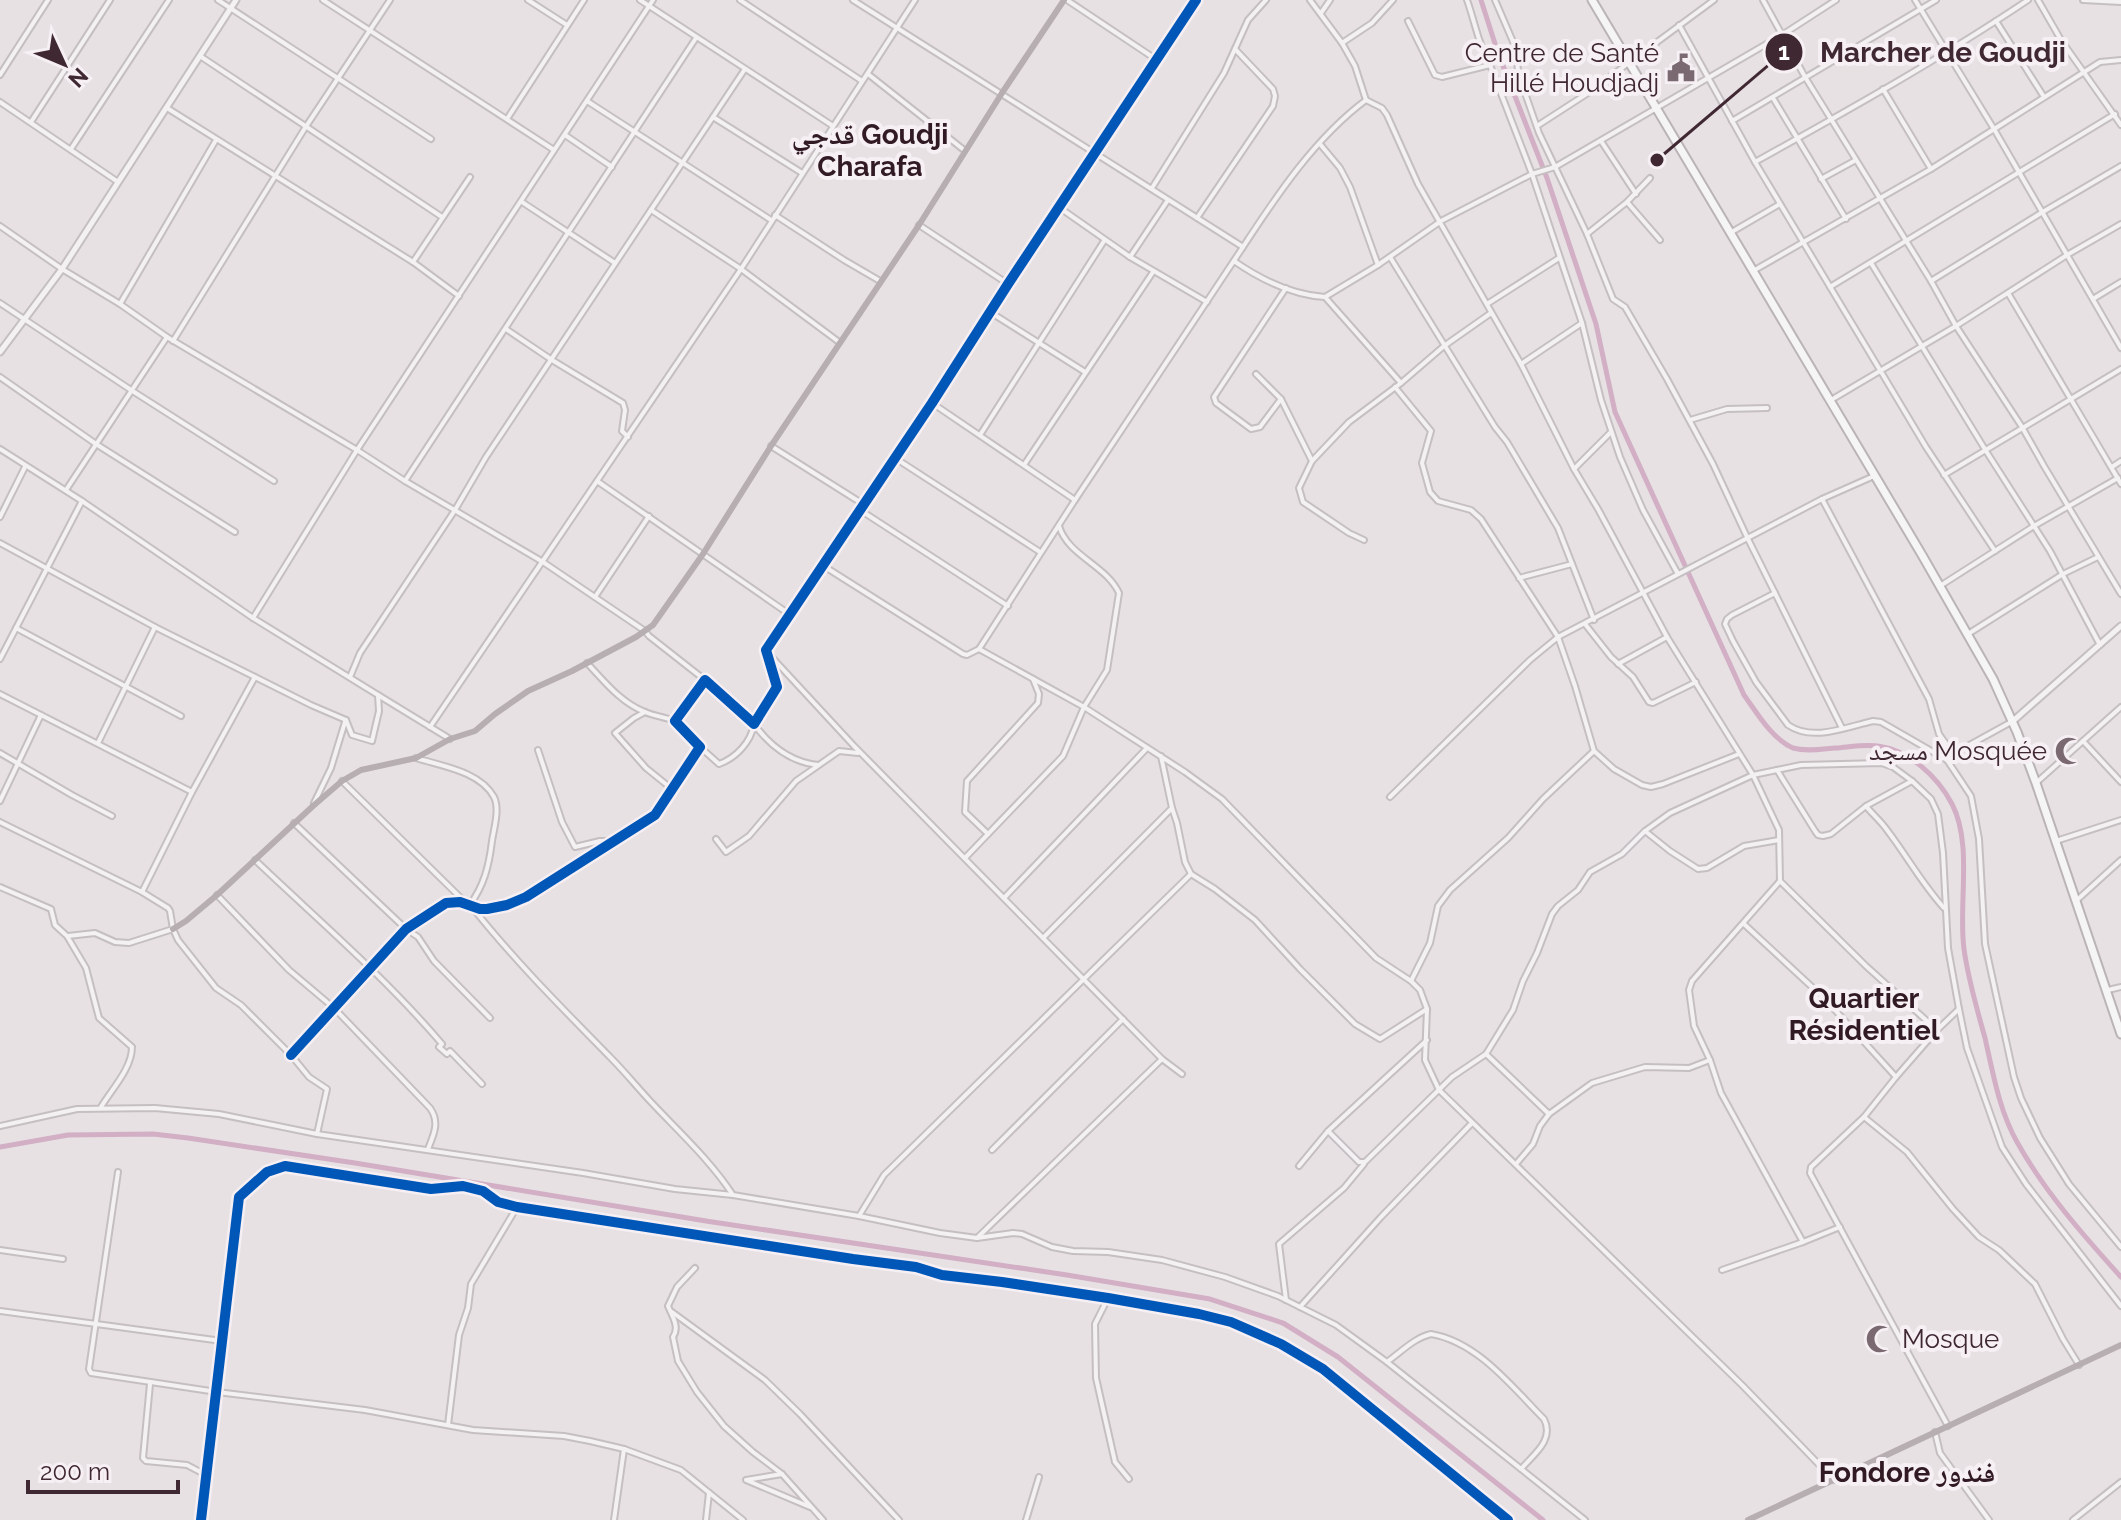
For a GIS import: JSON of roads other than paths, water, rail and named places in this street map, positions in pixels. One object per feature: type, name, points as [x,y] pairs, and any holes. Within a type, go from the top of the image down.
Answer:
[{"type":"highway","points":[[1592,0],[1993,679],[2013,721],[2036,783],[2121,1034]]},
{"type":"main road","points":[[173,929],[217,895],[342,781],[361,770],[416,758],[450,739],[475,731],[528,691],[587,663],[653,625],[703,554],[1065,0]]},
{"type":"main road","points":[[1748,1520],[2121,1345]]},
{"type":"street","points":[[0,75],[48,0]]},
{"type":"street","points":[[31,122],[110,0]]},
{"type":"street","points":[[71,149],[169,0]]},
{"type":"street","points":[[218,0],[431,139]]},
{"type":"street","points":[[0,352],[62,269],[236,0]]},
{"type":"street","points":[[323,0],[554,150]]},
{"type":"street","points":[[173,341],[305,128],[390,0]]},
{"type":"street","points":[[528,0],[567,25]]},
{"type":"street","points":[[507,119],[584,0]]},
{"type":"street","points":[[640,0],[833,126]]},
{"type":"street","points":[[253,618],[357,450],[653,0]]},
{"type":"street","points":[[740,0],[862,81]]},
{"type":"street","points":[[853,0],[1243,247]]},
{"type":"street","points":[[430,727],[741,269],[915,0]]},
{"type":"street","points":[[1065,0],[1157,60]]},
{"type":"street","points":[[587,663],[629,704],[675,721],[719,764],[730,760],[752,736],[754,724],[777,687],[766,650],[1196,0]]},
{"type":"street","points":[[1151,189],[1224,73],[1248,20],[1266,0]]},
{"type":"street","points":[[1310,0],[1355,66],[1366,100],[1382,108],[1387,115],[1418,184],[1521,364],[1574,469],[1667,637],[1753,775],[1779,830],[1780,881],[1692,981],[1689,990],[1694,1026],[1721,1093],[1803,1242]]},
{"type":"street","points":[[1321,13],[1330,0]]},
{"type":"street","points":[[1342,43],[1372,23],[1393,0]]},
{"type":"street","points":[[1467,0],[1481,49],[1533,174],[1582,323],[1611,432],[1643,510],[1678,574]]},
{"type":"street","points":[[1495,0],[1514,44],[1519,76],[1537,126],[1613,299],[1625,307],[1690,420],[1842,728]]},
{"type":"street","points":[[1537,126],[1588,93],[1706,2],[1714,0]]},
{"type":"street","points":[[1763,0],[1805,77],[1956,326],[2022,427],[2121,594]]},
{"type":"street","points":[[1234,261],[1257,276],[1286,288],[1308,296],[1325,297],[1441,221],[1533,174],[1555,167],[1782,35],[1836,0]]},
{"type":"street","points":[[1915,0],[2121,348]]},
{"type":"street","points":[[1732,121],[1936,0]]},
{"type":"street","points":[[1755,162],[1883,89],[2028,0]]},
{"type":"street","points":[[2038,0],[2083,74],[2121,125]]},
{"type":"street","points":[[2083,0],[2121,2]]},
{"type":"street","points":[[1408,21],[1438,77],[1490,65]]},
{"type":"street","points":[[1996,21],[2045,98]]},
{"type":"street","points":[[1679,25],[1755,162],[1830,287],[1944,475],[1995,551]]},
{"type":"street","points":[[405,481],[696,38]]},
{"type":"street","points":[[1197,218],[1273,106],[1273,89],[1235,49]]},
{"type":"street","points":[[200,56],[442,217]]},
{"type":"street","points":[[1753,271],[1931,169],[2100,62],[2121,60]]},
{"type":"street","points":[[350,677],[360,653],[455,510],[486,457],[745,69]]},
{"type":"street","points":[[867,73],[966,152]]},
{"type":"street","points":[[1883,89],[1931,169]]},
{"type":"street","points":[[1773,98],[1846,219]]},
{"type":"street","points":[[822,565],[963,654],[979,649],[1276,197],[1320,144],[1366,100]]},
{"type":"street","points":[[587,101],[683,163],[880,281]]},
{"type":"street","points":[[0,102],[118,182]]},
{"type":"street","points":[[167,108],[413,262],[459,296]]},
{"type":"street","points":[[1830,287],[2115,114]]},
{"type":"street","points":[[713,117],[802,173]]},
{"type":"street","points":[[565,134],[612,167]]},
{"type":"street","points":[[120,304],[217,140]]},
{"type":"street","points":[[1601,141],[1636,194]]},
{"type":"street","points":[[1320,144],[1340,168],[1350,187],[1378,265]]},
{"type":"street","points":[[1821,179],[1856,160]]},
{"type":"street","points":[[1931,281],[2121,166]]},
{"type":"street","points":[[413,262],[470,177]]},
{"type":"street","points":[[1587,234],[1627,202],[1650,178]]},
{"type":"street","points":[[1130,257],[1168,200]]},
{"type":"street","points":[[522,202],[615,263]]},
{"type":"street","points":[[1627,202],[1660,240]]},
{"type":"street","points":[[1730,233],[1781,204]]},
{"type":"street","points":[[1060,208],[1104,241],[1207,302]]},
{"type":"street","points":[[651,210],[741,269],[839,342]]},
{"type":"street","points":[[919,225],[1008,284]]},
{"type":"street","points":[[0,226],[173,341],[543,562],[645,631],[705,680],[781,753],[805,764],[820,766]]},
{"type":"street","points":[[1829,401],[1956,326],[2067,255],[2119,226],[2121,235]]},
{"type":"street","points":[[980,435],[1104,241]]},
{"type":"street","points":[[1390,256],[1558,528],[1594,620]]},
{"type":"street","points":[[1487,304],[1559,258]]},
{"type":"street","points":[[1871,263],[2063,574],[2100,645]]},
{"type":"street","points":[[1024,465],[1153,272]]},
{"type":"street","points":[[2093,299],[2121,282]]},
{"type":"street","points":[[1281,399],[1260,427],[1251,429],[1216,403],[1214,397],[1286,288]]},
{"type":"street","points":[[2008,292],[2121,484]]},
{"type":"street","points":[[1325,297],[1401,383]]},
{"type":"street","points":[[0,303],[274,481]]},
{"type":"street","points":[[990,312],[1085,372]]},
{"type":"street","points":[[1364,540],[1301,499],[1299,488],[1312,461],[1352,419],[1491,313]]},
{"type":"street","points":[[1521,364],[1582,323]]},
{"type":"street","points":[[506,329],[623,403],[622,431],[628,437]]},
{"type":"street","points":[[66,490],[167,337]]},
{"type":"street","points":[[1944,475],[2121,369]]},
{"type":"street","points":[[1256,374],[1281,399],[1312,461]]},
{"type":"street","points":[[0,377],[96,444],[235,532]]},
{"type":"street","points":[[1395,387],[1432,433],[1422,463],[1430,492],[1438,501],[1476,514],[1558,637],[1594,751],[1614,769],[1651,787],[1739,754]]},
{"type":"street","points":[[932,403],[1075,500]]},
{"type":"street","points":[[1690,420],[1727,409],[1767,408]]},
{"type":"street","points":[[1574,469],[1611,432]]},
{"type":"street","points":[[771,446],[1008,606]]},
{"type":"street","points":[[0,449],[66,490],[253,618],[450,739]]},
{"type":"street","points":[[895,458],[1041,553]]},
{"type":"street","points":[[2112,467],[2121,461]]},
{"type":"street","points":[[0,517],[25,467]]},
{"type":"street","points":[[1390,797],[1530,660],[1558,637],[1747,537],[1874,476]]},
{"type":"street","points":[[1940,586],[2034,526],[2118,478]]},
{"type":"street","points":[[597,481],[789,614]]},
{"type":"street","points":[[1822,499],[1929,699],[1939,734],[1953,754]]},
{"type":"street","points":[[0,659],[82,501]]},
{"type":"street","points":[[595,597],[649,516]]},
{"type":"street","points":[[965,858],[1063,756],[1084,707],[1107,670],[1119,593],[1109,578],[1065,541],[1059,526]]},
{"type":"street","points":[[0,543],[155,627],[346,720]]},
{"type":"street","points":[[1968,634],[2063,574],[2098,557]]},
{"type":"street","points":[[1519,578],[1572,564]]},
{"type":"street","points":[[1775,593],[1727,619],[1727,629],[1756,682],[1788,725],[1818,734],[1877,720],[1947,760],[1971,796],[1979,839],[1985,944],[2014,1077],[2040,1138],[2069,1184],[2121,1247]]},
{"type":"street","points":[[1585,624],[1633,677],[1649,702],[1653,703],[1696,682]]},
{"type":"street","points":[[1947,760],[2013,721],[2121,626]]},
{"type":"street","points":[[98,744],[155,627]]},
{"type":"street","points":[[16,628],[181,716]]},
{"type":"street","points":[[1618,664],[1667,637]]},
{"type":"street","points":[[979,649],[1084,707],[1222,799],[1376,958],[1411,981],[1421,991],[1427,1009],[1425,1060],[1439,1090],[1742,1385],[1834,1480]]},
{"type":"street","points":[[766,650],[860,753],[1162,1059],[1182,1074]]},
{"type":"street","points":[[142,892],[255,677]]},
{"type":"street","points":[[988,834],[965,812],[967,781],[1038,703],[1039,694],[1032,679]]},
{"type":"street","points":[[675,721],[705,680]]},
{"type":"street","points":[[0,694],[192,792]]},
{"type":"street","points":[[346,720],[352,735],[372,741],[379,711],[378,695]]},
{"type":"street","points":[[2036,783],[2121,707]]},
{"type":"street","points":[[645,712],[615,733],[646,768],[673,790]]},
{"type":"street","points":[[0,801],[41,715]]},
{"type":"street","points":[[313,806],[331,768],[346,720]]},
{"type":"street","points":[[2083,741],[2121,782]]},
{"type":"street","points":[[291,1055],[406,929],[446,903],[460,902],[487,909],[526,897],[655,815],[700,747]]},
{"type":"street","points":[[1004,898],[1147,748]]},
{"type":"street","points":[[538,750],[562,822],[575,847],[614,841]]},
{"type":"street","points":[[716,839],[726,852],[749,836],[796,781],[839,751],[860,753]]},
{"type":"street","points":[[1411,981],[1430,943],[1438,906],[1450,890],[1508,838],[1543,799],[1594,751]]},
{"type":"street","points":[[0,753],[112,816]]},
{"type":"street","points":[[1161,756],[1185,862],[1191,874],[1255,920],[1355,1024],[1380,1039],[1427,1009]]},
{"type":"street","points":[[416,758],[473,778],[494,798],[497,812],[487,874],[470,906]]},
{"type":"street","points":[[1286,1300],[1279,1244],[1344,1188],[1365,1162],[1452,1077],[1486,1054],[1513,1010],[1558,906],[1578,890],[1590,872],[1617,858],[1645,831],[1678,808],[1753,775],[1801,765],[1870,762],[1893,767],[1912,781],[1931,799],[1938,814],[1948,948],[1959,1009],[1967,1048],[2002,1147],[2058,1227],[2121,1306]]},
{"type":"street","points":[[1777,770],[1818,835],[1823,836],[1831,834],[1866,806],[1912,781]]},
{"type":"street","points":[[342,781],[470,906],[517,961],[698,1149],[733,1195]]},
{"type":"street","points":[[1866,806],[1946,909]]},
{"type":"street","points":[[1043,938],[1172,808]]},
{"type":"street","points":[[2056,841],[2121,820]]},
{"type":"street","points":[[0,822],[168,908],[181,945],[216,988],[241,1005],[309,1077],[327,1089],[317,1134]]},
{"type":"street","points":[[294,823],[418,937],[434,961],[490,1018]]},
{"type":"street","points":[[1645,831],[1698,869],[1707,868],[1744,846],[1779,840]]},
{"type":"street","points":[[255,860],[371,968],[422,1020],[442,1044],[439,1047],[447,1054],[450,1051],[482,1084]]},
{"type":"street","points":[[2077,900],[2121,860]]},
{"type":"street","points":[[859,1216],[884,1175],[1191,874]]},
{"type":"street","points":[[1780,881],[1866,966],[1937,1030]]},
{"type":"street","points":[[0,887],[51,909],[55,925],[67,936],[86,968],[99,1018],[132,1047],[125,1070],[100,1108]]},
{"type":"street","points":[[217,895],[289,970],[334,1008],[435,1115],[435,1133],[428,1149]]},
{"type":"street","points":[[1744,923],[1825,999],[1896,1077]]},
{"type":"street","points":[[67,936],[95,933],[115,942],[129,943],[173,929]]},
{"type":"street","points":[[2106,991],[2121,987]]},
{"type":"street","points":[[1948,1426],[1810,1170],[1864,1117],[1937,1030],[1959,1009]]},
{"type":"street","points":[[992,1150],[1123,1019]]},
{"type":"street","points":[[1299,1166],[1328,1131],[1427,1040]]},
{"type":"street","points":[[1486,1054],[1549,1114]]},
{"type":"street","points":[[977,1238],[1162,1059]]},
{"type":"street","points":[[1516,1164],[1533,1144],[1549,1114],[1592,1083],[1645,1067],[1689,1068],[1710,1060]]},
{"type":"street","points":[[0,1126],[77,1109],[155,1108],[219,1114],[317,1134],[675,1189],[733,1195],[977,1238],[1013,1233],[1073,1251],[1148,1257],[1225,1277],[1286,1300],[1336,1325],[1585,1520]]},
{"type":"street","points":[[1864,1117],[1907,1152],[1979,1237],[1999,1250],[2035,1284],[2079,1365]]},
{"type":"street","points":[[1300,1307],[1472,1123]]},
{"type":"street","points":[[1328,1131],[1359,1162],[1365,1162]]},
{"type":"street","points":[[201,1520],[239,1197],[267,1172],[285,1166],[431,1189],[463,1186],[483,1191],[498,1202],[517,1207],[916,1267],[942,1275],[1108,1298],[1231,1322],[1281,1344],[1323,1369],[1508,1520]]},
{"type":"street","points":[[118,1172],[89,1369],[91,1373],[365,1410],[473,1430],[564,1436],[624,1449],[681,1470],[743,1520]]},
{"type":"street","points":[[448,1426],[459,1335],[468,1308],[472,1280],[517,1207]]},
{"type":"street","points":[[1722,1270],[1840,1227]]},
{"type":"street","points":[[0,1250],[63,1259]]},
{"type":"street","points":[[695,1268],[677,1287],[668,1306],[675,1323],[673,1337],[678,1361],[724,1426],[782,1474],[822,1519],[830,1520]]},
{"type":"street","points":[[1108,1298],[1095,1324],[1096,1378],[1115,1462],[1129,1479]]},
{"type":"street","points":[[670,1310],[765,1380],[899,1520]]},
{"type":"street","points":[[0,1311],[222,1341]]},
{"type":"street","points":[[1387,1362],[1425,1335],[1436,1334],[1492,1366],[1547,1425],[1544,1443],[1521,1469]]},
{"type":"street","points":[[150,1383],[143,1458],[146,1461],[187,1465],[206,1475]]},
{"type":"street","points":[[1935,1432],[1940,1453],[1989,1520]]},
{"type":"street","points":[[614,1520],[624,1449]]},
{"type":"street","points":[[782,1474],[746,1480],[813,1509]]},
{"type":"street","points":[[1026,1520],[1039,1477]]},
{"type":"street","points":[[2073,1520],[2121,1482]]},
{"type":"street","points":[[706,1520],[709,1493]]},
{"type":"waterway","points":[[1481,0],[1498,53],[1547,178],[1596,324],[1615,412],[1744,695],[1772,732],[1793,748],[1814,750],[1868,745],[1890,749],[1921,766],[1946,794],[1962,837],[1963,932],[1970,983],[2006,1117],[2017,1142],[2052,1196],[2121,1277]]},
{"type":"waterway","points":[[0,1147],[68,1135],[153,1134],[188,1138],[1210,1299],[1283,1323],[1338,1357],[1543,1520]]},
{"type":"place","name":"Centre de Santé Hillé Houdjadj","points":[[1681,68]]},
{"type":"place","name":"Marcher de Goudji","points":[[1657,160]]},
{"type":"place","name":"مسجد Mosquée","points":[[2069,751]]},
{"type":"place","name":"Mosque","points":[[1880,1339]]},
{"type":"district","name":"قدجي Goudji Charafa","points":[[870,150]]},
{"type":"district","name":"Quartier Résidentiel","points":[[1864,1014]]},
{"type":"district","name":"Fondore فندور","points":[[1907,1472]]}]
